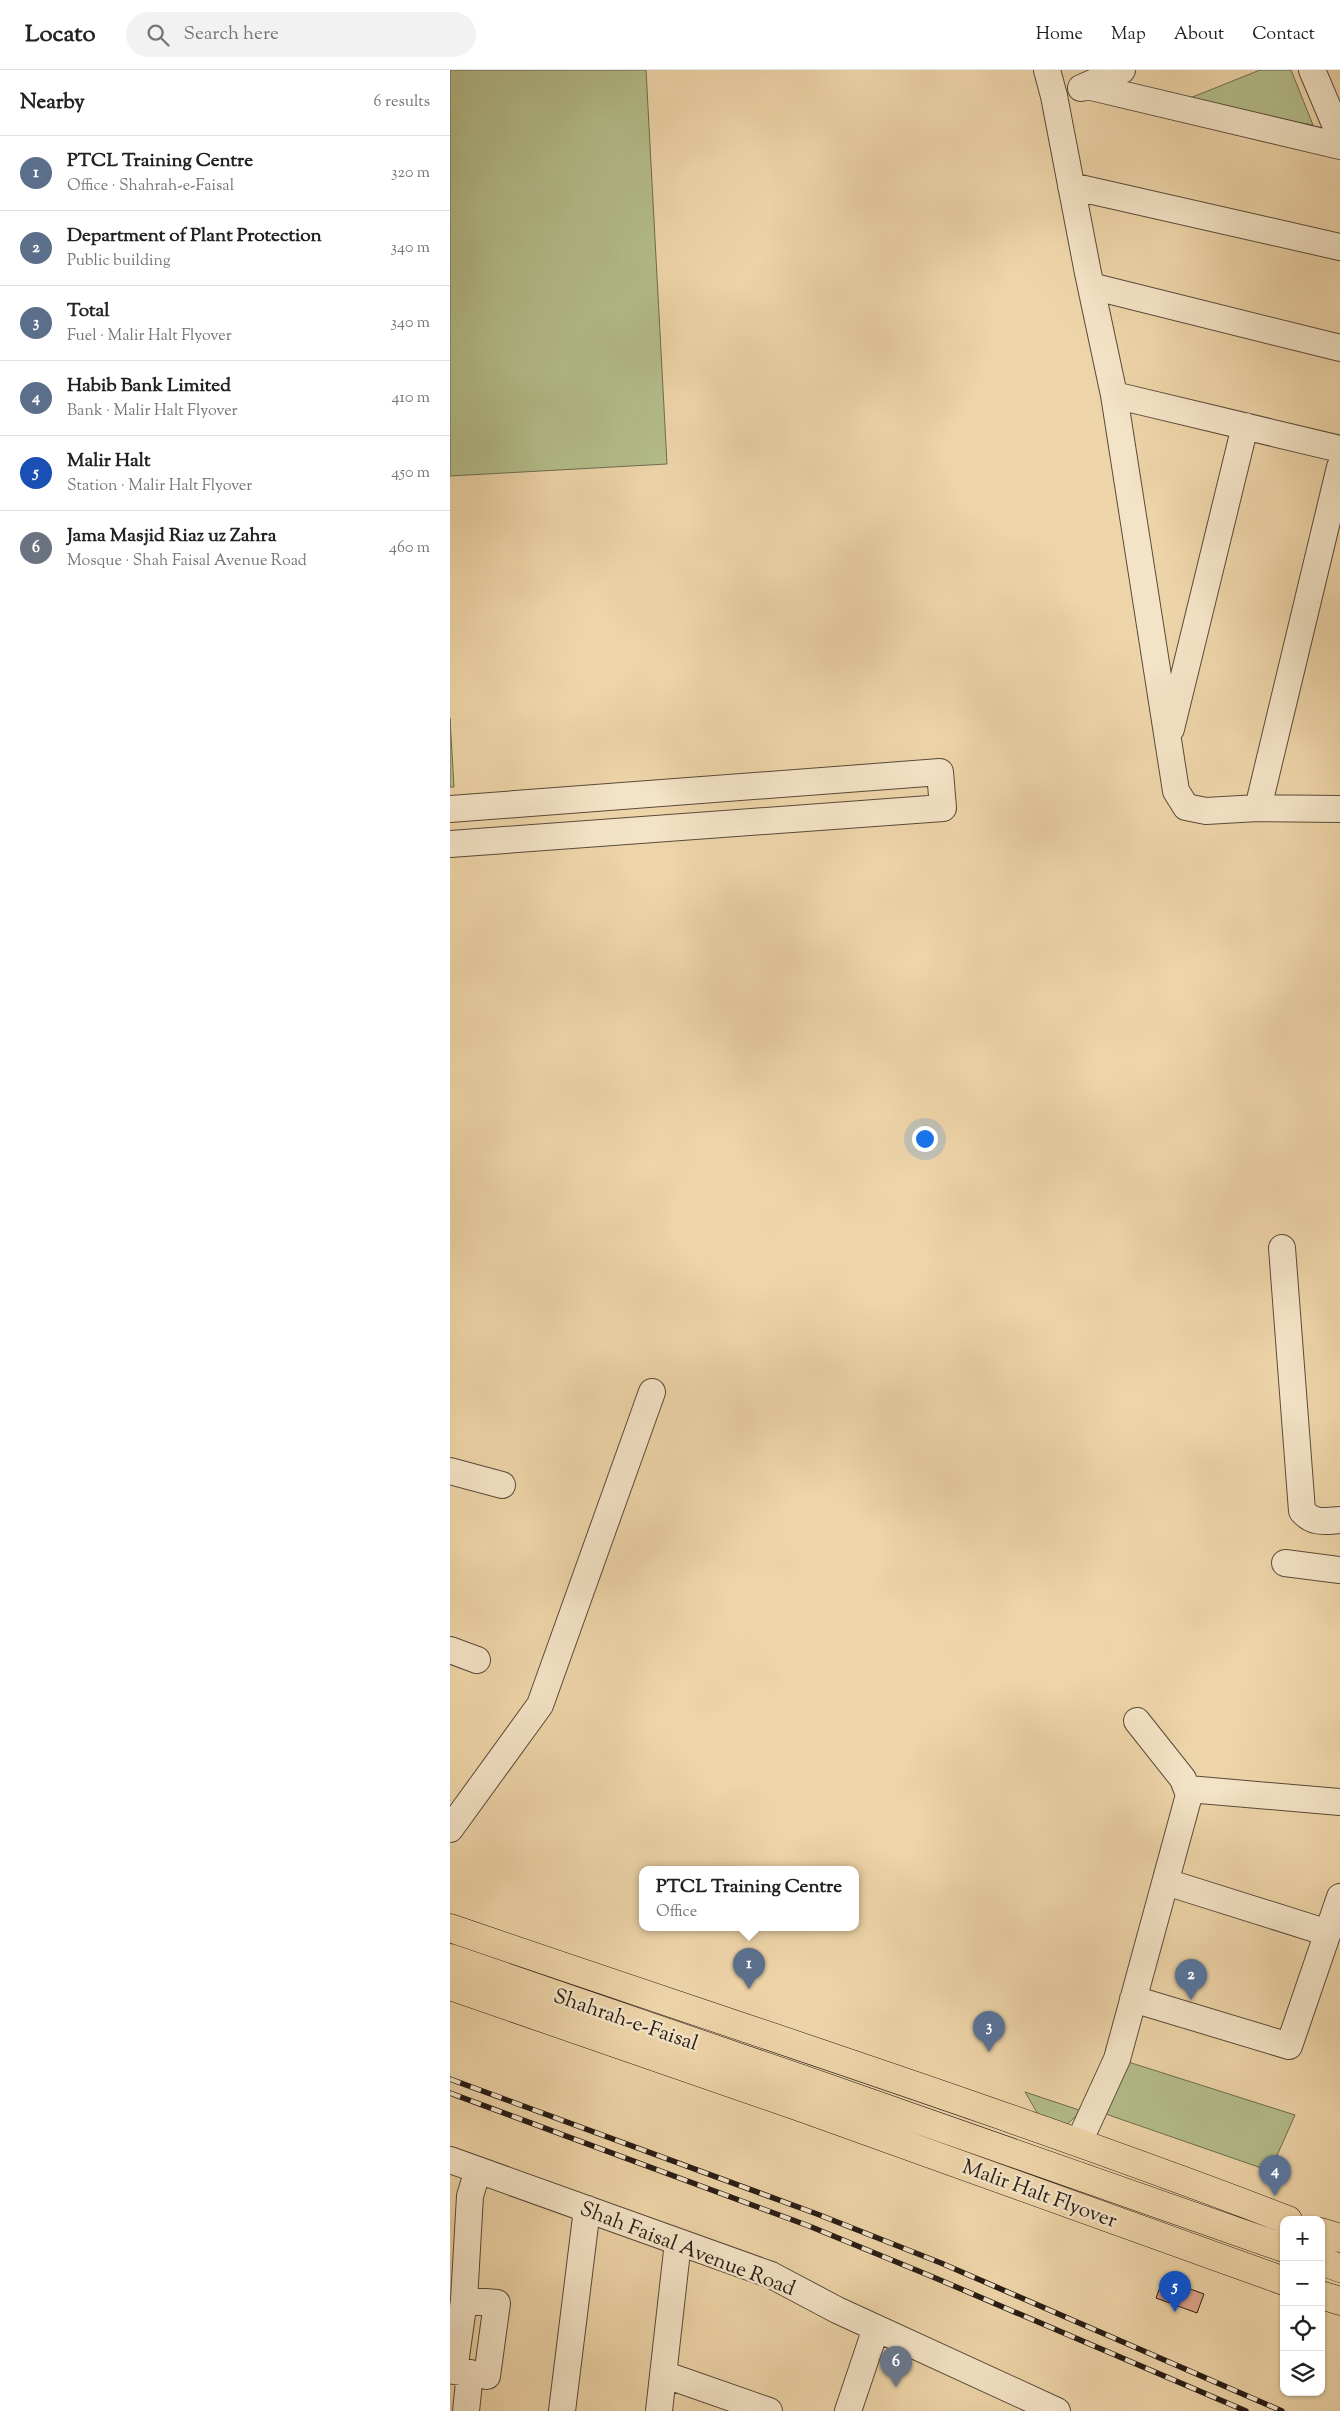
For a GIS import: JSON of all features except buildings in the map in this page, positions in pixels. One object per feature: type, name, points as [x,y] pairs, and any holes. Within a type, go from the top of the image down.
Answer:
[{"type":"highway","points":[[450,1928],[675,2005],[865,2067],[1080,2142],[1280,2217]]},
{"type":"highway","name":"Shahrah-e-Faisal","points":[[450,1958],[802,2079]]},
{"type":"highway","name":"Shahrah-e-Faisal","points":[[450,1986],[797,2106]]},
{"type":"highway","name":"Malir Halt Flyover","points":[[802,2079],[1280,2247]]},
{"type":"highway","name":"Malir Halt Flyover","points":[[797,2106],[1280,2277]]},
{"type":"highway","points":[[1325,2233],[1340,2238]]},
{"type":"highway","points":[[1325,2262],[1340,2268]]},
{"type":"highway","points":[[1325,2296],[1340,2301]]},
{"type":"street","points":[[1047,70],[1054,96],[1114,394],[1176,792],[1186,807],[1206,811],[1258,808],[1340,809]]},
{"type":"street","points":[[1054,96],[1087,86],[1122,70]]},
{"type":"street","points":[[1312,70],[1339,134]]},
{"type":"street","points":[[1087,86],[1339,134]]},
{"type":"street","points":[[1072,186],[1340,247]]},
{"type":"street","points":[[1091,286],[1340,348]]},
{"type":"street","points":[[1114,394],[1340,449]]},
{"type":"street","points":[[1168,740],[1245,426]]},
{"type":"street","points":[[1258,808],[1340,467]]},
{"type":"street","points":[[450,809],[940,772],[943,808],[450,844]]},
{"type":"street","points":[[663,793],[666,828]]},
{"type":"street","points":[[1282,1248],[1302,1511],[1307,1518],[1318,1522],[1340,1520]]},
{"type":"street","points":[[450,1829],[540,1705],[652,1392]]},
{"type":"street","points":[[450,1471],[502,1485]]},
{"type":"street","points":[[1285,1563],[1340,1570]]},
{"type":"street","points":[[450,1650],[477,1660]]},
{"type":"street","points":[[1080,2142],[1117,2059],[1187,1804],[1188,1789],[1184,1779],[1137,1722]]},
{"type":"street","points":[[1188,1789],[1340,1802]]},
{"type":"street","points":[[1166,1882],[1328,1933]]},
{"type":"street","points":[[1133,2000],[1288,2046],[1340,1898]]},
{"type":"street","name":"Shah Faisal Avenue Road","points":[[450,2160],[771,2276],[876,2328],[1057,2411]]},
{"type":"street","points":[[466,2411],[470,2373],[454,2371],[464,2300],[470,2196],[478,2170]]},
{"type":"street","points":[[562,2411],[587,2209]]},
{"type":"street","points":[[659,2411],[678,2242]]},
{"type":"street","points":[[848,2411],[876,2328]]},
{"type":"street","points":[[663,2374],[769,2411]]},
{"type":"green space","points":[[450,70],[646,70],[667,464],[450,476]]},
{"type":"green space","points":[[1260,70],[1291,70],[1313,125],[1180,102]]},
{"type":"green space","points":[[450,718],[454,787],[450,787]]},
{"type":"green space","points":[[1122,2060],[1295,2115],[1270,2171],[1100,2112]]},
{"type":"green space","points":[[1025,2092],[1082,2111],[1065,2126],[1039,2116]]},
{"type":"railway","points":[[450,2079],[817,2214],[941,2263],[1282,2411]]},
{"type":"railway","points":[[450,2093],[809,2226],[1246,2411]]},
{"type":"place","name":"PTCL Training Centre","points":[[749,1989]]},
{"type":"place","name":"Department of Plant Protection","points":[[1191,2000]]},
{"type":"place","name":"Total","points":[[989,2052]]},
{"type":"place","name":"Habib Bank Limited","points":[[1275,2196]]},
{"type":"place","name":"Malir Halt","points":[[1175,2312]]},
{"type":"place","name":"Jama Masjid Riaz uz Zahra","points":[[896,2387]]}]
